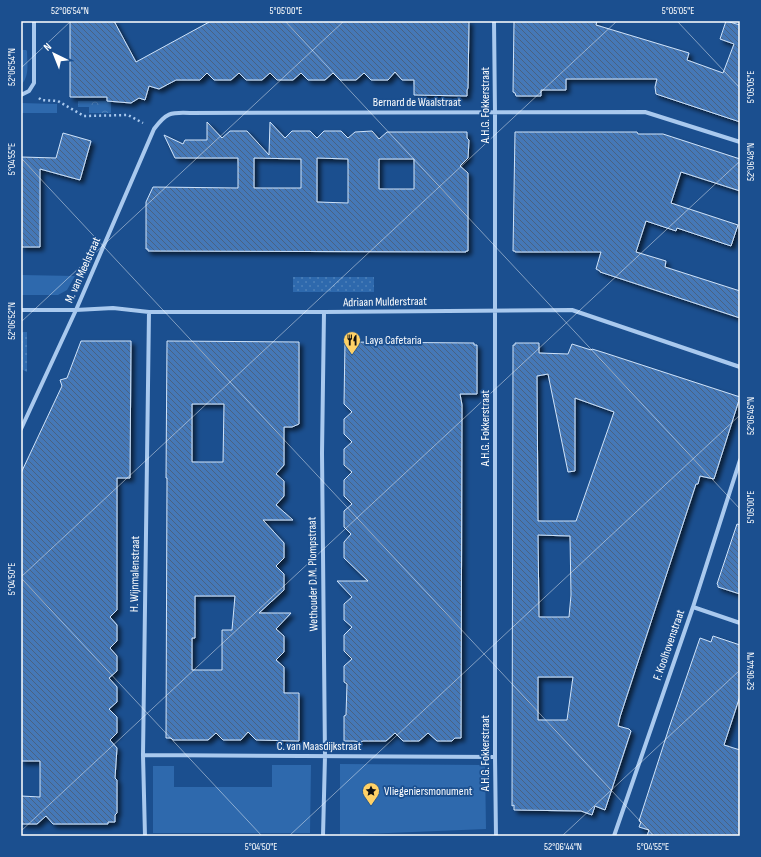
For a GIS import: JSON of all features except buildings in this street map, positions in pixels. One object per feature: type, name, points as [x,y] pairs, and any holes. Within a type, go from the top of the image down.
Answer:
[{"type":"street","points":[[21,95],[28,91],[34,83],[34,21]]},
{"type":"street","name":"A.H.G. Fokkerstraat","points":[[494,21],[496,836]]},
{"type":"street","name":"Bernard de Waalstraat","points":[[162,118],[175,112],[645,112],[740,142]]},
{"type":"street","name":"M. van Meelstraat","points":[[21,429],[76,310],[154,129],[162,118]]},
{"type":"street","name":"Adriaan Mulderstraat","points":[[21,310],[114,308],[149,312],[324,312],[572,310],[740,367]]},
{"type":"street","name":"H. Wijnmalenstraat","points":[[145,836],[143,755],[149,312]]},
{"type":"street","name":"Wethouder D.M. Plompstraat","points":[[323,836],[325,756],[322,453],[324,312]]},
{"type":"street","name":"F. Koolhovenstraat","points":[[614,836],[693,607],[740,460]]},
{"type":"street","points":[[693,607],[740,623]]},
{"type":"street","name":"C. van Maasdijkstraat","points":[[143,755],[495,757]]},
{"type":"path","points":[[28,91],[41,100],[58,101],[84,116],[128,115],[154,129]]},
{"type":"green space","points":[[21,50],[27,51],[27,73],[26,78],[21,85]]},
{"type":"green space","points":[[78,101],[111,101],[111,113],[89,113],[89,107],[78,107]]},
{"type":"green space","points":[[21,103],[57,104],[57,113],[21,113]]},
{"type":"green space","points":[[21,275],[75,276],[67,290],[58,295],[21,295]]},
{"type":"green space","points":[[293,277],[374,277],[374,292],[293,292]]},
{"type":"green space","points":[[21,332],[27,332],[27,372],[21,369]]},
{"type":"green space","points":[[340,764],[485,765],[486,829],[340,835]]},
{"type":"green space","points":[[272,765],[311,765],[310,833],[153,833],[153,766],[174,766],[174,787],[272,787]]},
{"type":"place","name":"Laya Cafetaria","points":[[352,355]]},
{"type":"place","name":"Vliegeniersmonument","points":[[371,806]]}]
